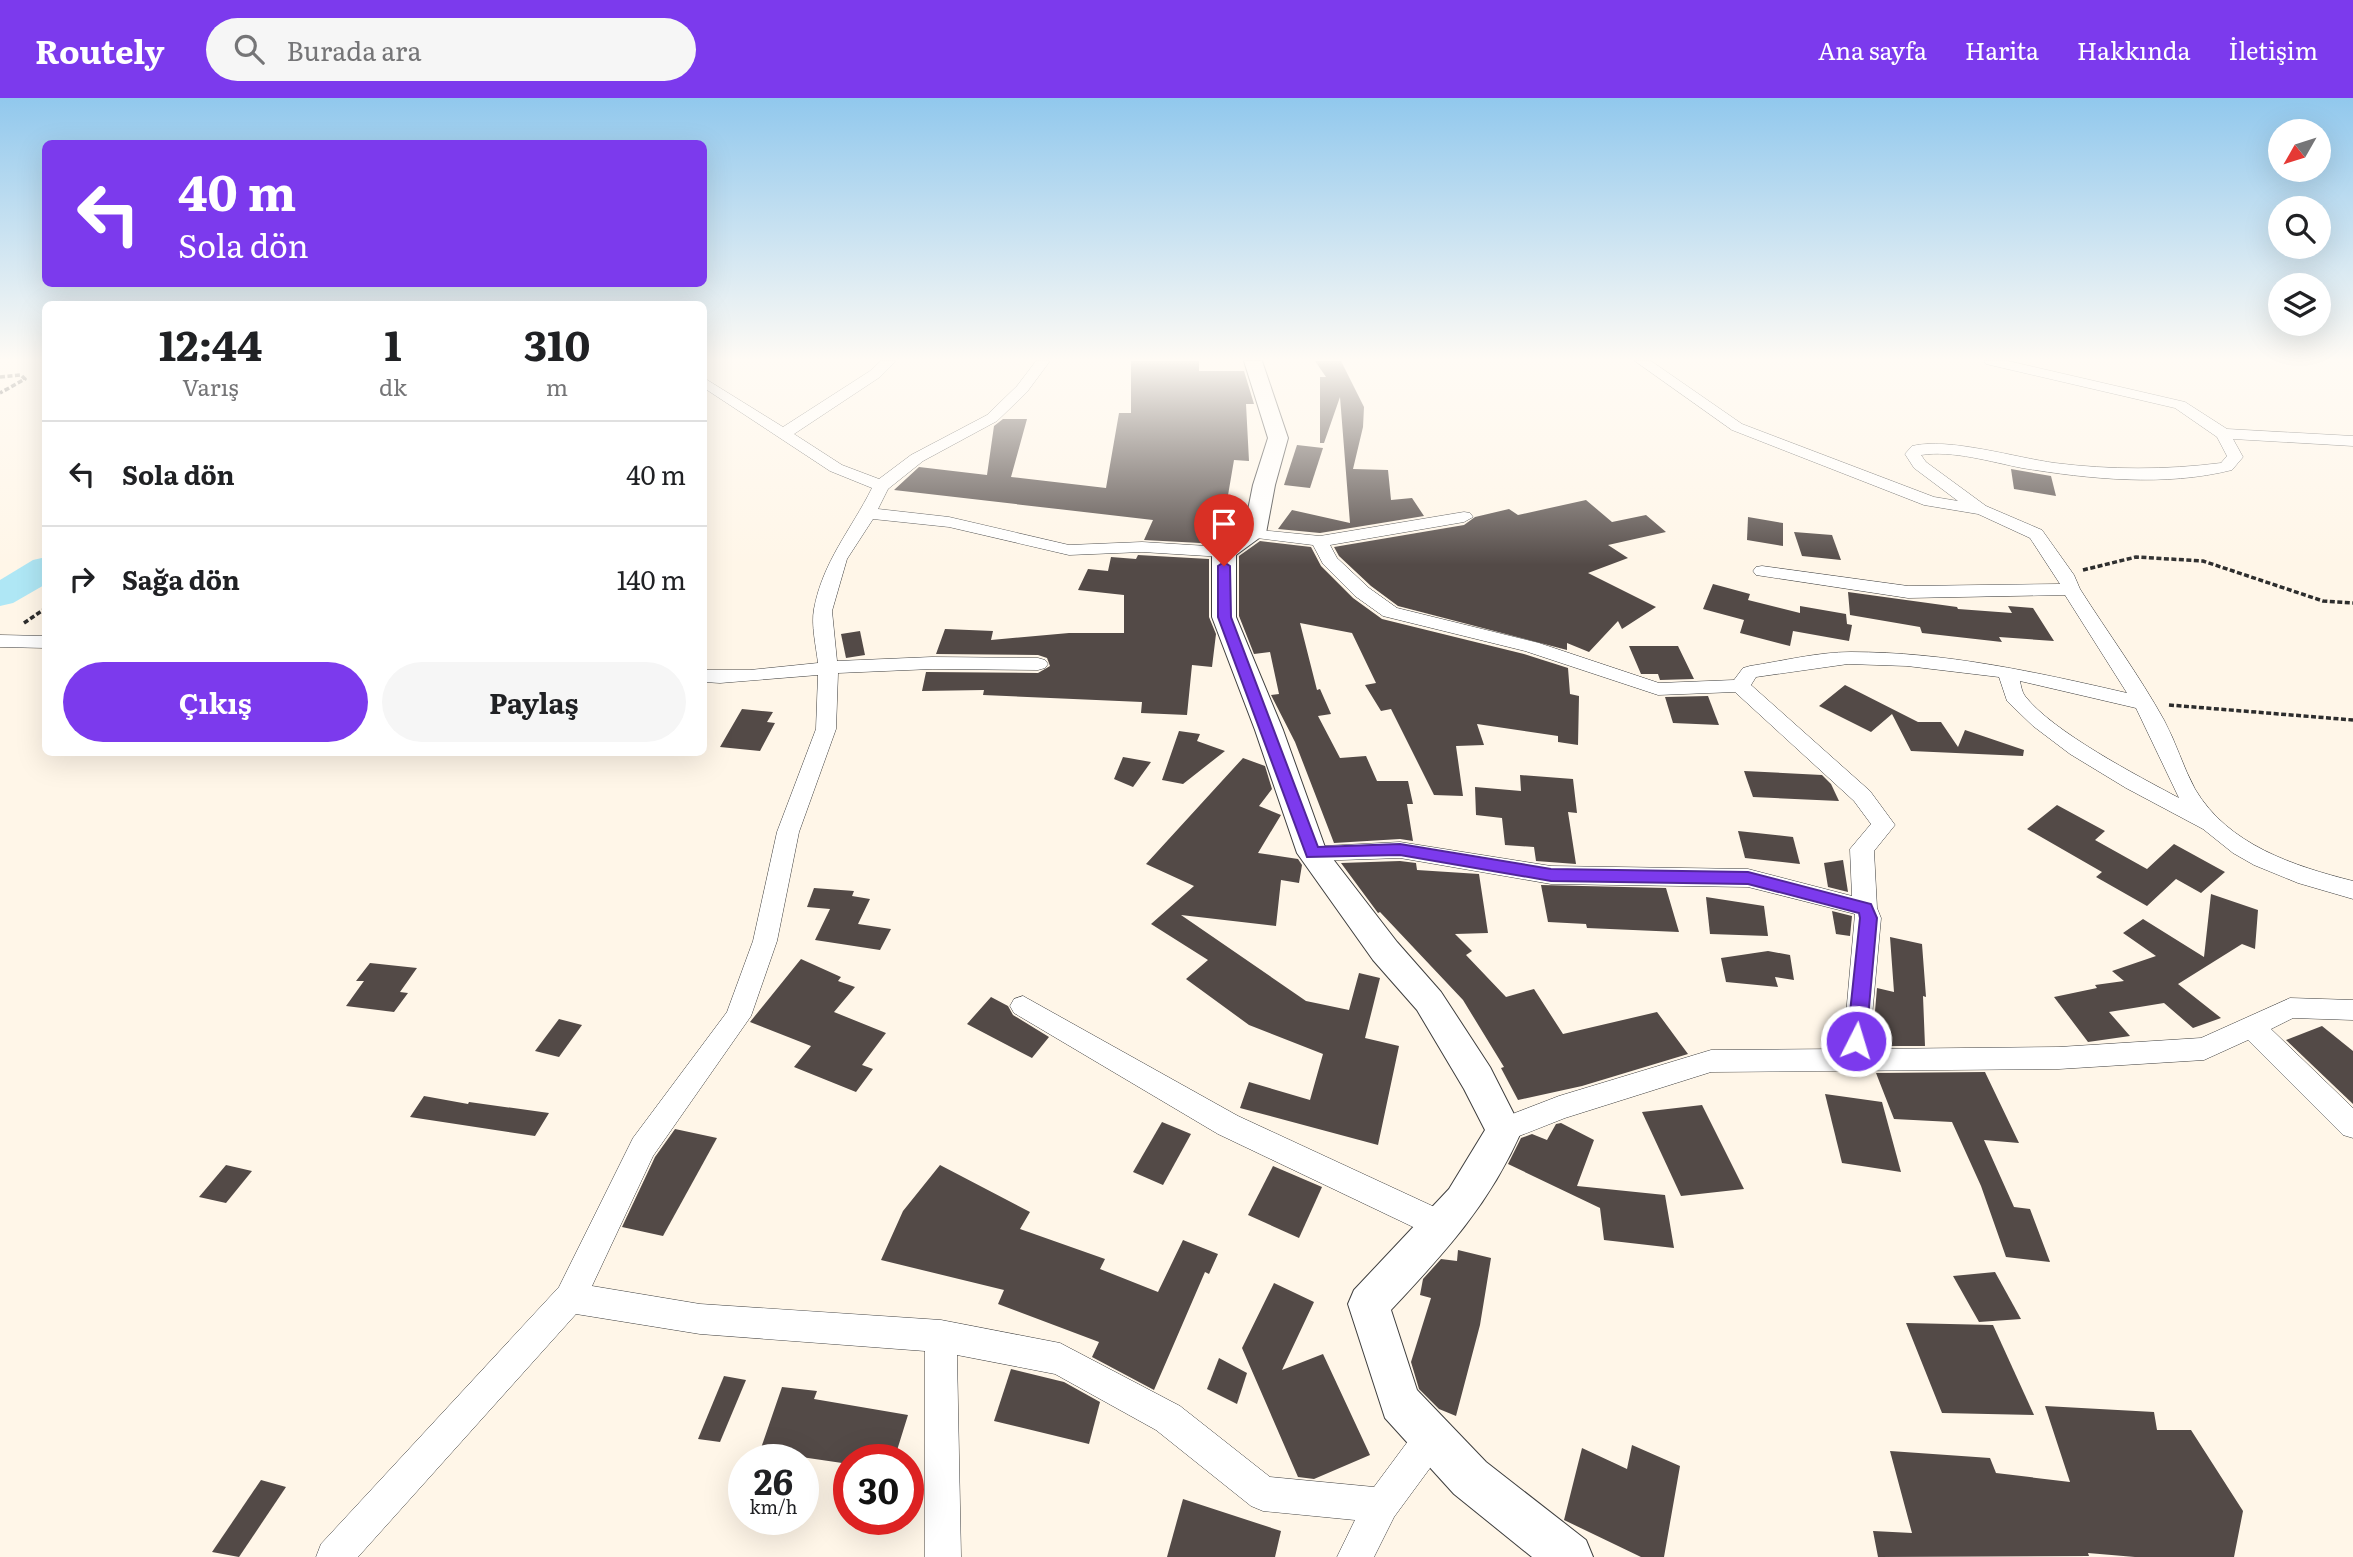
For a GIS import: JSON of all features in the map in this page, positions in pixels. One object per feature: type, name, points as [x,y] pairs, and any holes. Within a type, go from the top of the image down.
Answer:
[{"type":"street","points":[[776,429],[836,468],[881,485]]},
{"type":"street","points":[[783,434],[791,429]]},
{"type":"street","points":[[334,1557],[570,1298],[643,1147],[738,1016],[765,941],[789,832],[826,729],[828,668],[823,611],[838,559],[868,513],[881,485],[917,458],[971,429]]},
{"type":"street","points":[[1255,533],[1264,485],[1278,438],[1275,429]]},
{"type":"street","points":[[1742,429],[1930,501],[1982,510]]},
{"type":"street","points":[[2211,826],[2189,797],[2143,703],[2036,534],[1982,510],[1920,465],[1913,454],[1918,449],[1940,448],[2039,466],[2164,474],[2227,467],[2235,457],[2223,434],[2216,429]]},
{"type":"street","points":[[2223,434],[2300,436],[2353,441]]},
{"type":"street","points":[[868,513],[949,522],[1069,550],[1142,547],[1224,552],[1255,533],[1320,541],[1464,517]]},
{"type":"street","points":[[1320,541],[1329,559],[1362,592],[1390,612],[1532,647],[1658,689],[1740,686],[1862,796],[1884,825],[1862,849],[1869,918],[1855,1058]]},
{"type":"street","points":[[1224,552],[1224,617],[1269,730],[1312,853],[1385,951],[1429,1001],[1477,1078],[1504,1130],[1493,1160],[1443,1226],[1369,1304],[1400,1403],[1470,1478],[1569,1557]]},
{"type":"street","points":[[1762,571],[1908,593],[2068,582]]},
{"type":"street","points":[[0,641],[42,642]]},
{"type":"street","points":[[1740,686],[1750,672],[1848,658],[1907,660],[2008,672],[2143,703]]},
{"type":"street","points":[[707,676],[733,679],[828,668],[979,662],[1038,664]]},
{"type":"street","points":[[2008,672],[2014,697],[2040,721],[2078,749],[2272,864],[2353,890]]},
{"type":"street","points":[[1312,853],[1400,850],[1551,875],[1748,878],[1866,908]]},
{"type":"street","points":[[1023,1006],[1228,1125],[1443,1226]]},
{"type":"street","points":[[1504,1130],[1559,1108],[1711,1061],[2059,1058],[2204,1049],[2290,1007],[2353,1010]]},
{"type":"street","points":[[2251,1026],[2353,1126]]},
{"type":"street","points":[[570,1298],[700,1319],[941,1336],[1060,1359],[1168,1418],[1263,1494],[1382,1505]]},
{"type":"street","points":[[941,1336],[943,1557]]},
{"type":"street","points":[[1355,1557],[1382,1505],[1432,1437]]},
{"type":"path","points":[[2068,582],[2136,557],[2203,561],[2322,601],[2353,603]]},
{"type":"path","points":[[2143,703],[2353,720]]},
{"type":"building","points":[[994,429],[1024,429],[1011,477],[1106,488],[1116,429],[1247,429],[1249,461],[1234,460],[1226,507],[1231,507],[1225,524],[1229,525],[1224,534],[1232,535],[1219,544],[1144,540],[1153,520],[894,490],[919,467],[987,475]]},
{"type":"building","points":[[1320,429],[1329,429],[1324,443],[1320,443]]},
{"type":"building","points":[[1343,429],[1363,429],[1353,469],[1388,470],[1391,500],[1412,498],[1424,516],[1320,533],[1278,529],[1292,510],[1350,523]]},
{"type":"building","points":[[1297,445],[1323,448],[1310,488],[1284,485]]},
{"type":"building","points":[[2011,469],[2051,476],[2056,496],[2014,489]]},
{"type":"building","points":[[1586,500],[1612,522],[1646,515],[1666,532],[1608,545],[1628,558],[1588,573],[1656,607],[1622,629],[1618,621],[1589,652],[1567,643],[1567,650],[1398,606],[1371,586],[1339,556],[1334,547],[1464,525],[1475,517],[1509,509],[1518,515]]},
{"type":"building","points":[[1748,517],[1783,523],[1783,546],[1747,540]]},
{"type":"building","points":[[1794,532],[1832,535],[1841,560],[1802,556]]},
{"type":"building","points":[[1260,541],[1311,547],[1321,566],[1353,598],[1382,619],[1524,654],[1568,668],[1570,694],[1579,696],[1578,745],[1558,742],[1558,736],[1477,724],[1484,745],[1456,746],[1463,796],[1434,795],[1391,709],[1381,711],[1365,685],[1376,683],[1352,633],[1300,623],[1317,690],[1320,689],[1331,714],[1318,716],[1340,758],[1366,756],[1377,781],[1408,781],[1413,804],[1407,804],[1413,841],[1400,839],[1334,843],[1295,742],[1271,695],[1279,694],[1270,652],[1254,654],[1239,616],[1239,556]]},
{"type":"building","points":[[1138,555],[1209,559],[1209,617],[1216,634],[1212,667],[1192,665],[1187,715],[1141,713],[1142,702],[983,695],[984,690],[922,691],[926,672],[1038,673],[1050,666],[1047,658],[1038,655],[936,654],[945,629],[993,631],[991,640],[1069,633],[1124,633],[1124,595],[1078,590],[1088,569],[1108,571],[1111,557],[1136,559]]},
{"type":"building","points":[[1713,584],[1750,594],[1748,600],[1800,613],[1800,606],[1846,614],[1847,624],[1852,625],[1849,641],[1793,631],[1790,646],[1740,633],[1744,620],[1703,609]]},
{"type":"building","points":[[1848,592],[1958,609],[2012,613],[2008,606],[2033,608],[2054,641],[1999,637],[2002,642],[1922,633],[1920,627],[1850,615]]},
{"type":"building","points":[[860,631],[865,655],[846,658],[841,634]]},
{"type":"building","points":[[1629,646],[1678,646],[1694,679],[1660,680],[1658,674],[1641,674]]},
{"type":"building","points":[[1845,685],[1918,722],[1941,722],[1958,747],[1965,730],[2024,750],[2023,756],[1911,751],[1892,714],[1871,732],[1819,706]]},
{"type":"building","points":[[1708,696],[1719,725],[1673,723],[1665,697]]},
{"type":"building","points":[[742,709],[773,712],[767,722],[775,723],[760,751],[720,747]]},
{"type":"building","points":[[1179,731],[1200,734],[1197,741],[1225,751],[1183,784],[1162,780]]},
{"type":"building","points":[[1123,757],[1151,762],[1133,787],[1114,779]]},
{"type":"building","points":[[1243,758],[1265,766],[1272,789],[1259,806],[1281,815],[1258,853],[1298,859],[1302,865],[1299,883],[1281,880],[1276,926],[1181,915],[1306,1001],[1349,1010],[1359,973],[1380,978],[1365,1038],[1399,1046],[1378,1145],[1240,1108],[1249,1082],[1310,1100],[1323,1054],[1249,1025],[1186,979],[1208,960],[1151,924],[1194,886],[1146,864]]},
{"type":"building","points":[[1744,771],[1822,775],[1831,784],[1839,801],[1753,797]]},
{"type":"building","points":[[1520,775],[1573,779],[1577,813],[1568,812],[1576,864],[1536,861],[1534,847],[1505,845],[1502,818],[1476,815],[1475,787],[1521,791]]},
{"type":"building","points":[[2057,805],[2105,831],[2095,840],[2147,869],[2174,844],[2225,872],[2201,893],[2176,879],[2147,906],[2096,877],[2102,872],[2027,829]]},
{"type":"building","points":[[1738,831],[1793,837],[1800,864],[1745,858]]},
{"type":"building","points":[[1843,860],[1848,892],[1828,887],[1824,863]]},
{"type":"building","points":[[1341,863],[1416,863],[1417,870],[1479,874],[1488,933],[1455,934],[1472,951],[1466,955],[1506,997],[1534,989],[1563,1034],[1657,1012],[1688,1054],[1582,1086],[1518,1100],[1501,1068],[1504,1067],[1463,1000],[1380,912],[1378,913]]},
{"type":"building","points":[[1541,885],[1666,888],[1679,932],[1587,928],[1586,924],[1548,922]]},
{"type":"building","points":[[814,888],[854,891],[852,896],[870,899],[858,924],[891,929],[880,950],[815,940],[830,909],[807,907]]},
{"type":"building","points":[[2211,894],[2258,910],[2255,949],[2242,944],[2178,984],[2221,1018],[2193,1028],[2164,1003],[2109,1012],[2130,1036],[2088,1042],[2054,997],[2097,988],[2095,985],[2124,981],[2112,971],[2156,956],[2123,933],[2143,919],[2204,957]]},
{"type":"building","points":[[1706,897],[1764,906],[1768,936],[1710,934]]},
{"type":"building","points":[[1832,911],[1852,916],[1850,936],[1836,934]]},
{"type":"building","points":[[1890,937],[1922,944],[1926,997],[1923,996],[1925,1046],[1872,1046],[1877,988],[1894,992]]},
{"type":"building","points":[[1768,951],[1790,955],[1794,980],[1775,977],[1778,987],[1726,982],[1721,958]]},
{"type":"building","points":[[801,959],[841,977],[838,981],[855,987],[834,1012],[886,1033],[862,1065],[873,1069],[856,1092],[794,1067],[811,1046],[750,1022]]},
{"type":"building","points":[[370,963],[417,968],[400,992],[408,993],[394,1012],[346,1006],[364,981],[356,981]]},
{"type":"building","points":[[991,997],[1008,1006],[1013,1015],[1049,1037],[1032,1058],[967,1024]]},
{"type":"building","points":[[559,1019],[582,1025],[559,1057],[535,1051]]},
{"type":"building","points":[[2322,1026],[2353,1051],[2353,1104],[2286,1040]]},
{"type":"building","points":[[1985,1072],[2019,1143],[1984,1140],[2014,1207],[2030,1209],[2050,1262],[2006,1257],[1981,1186],[1952,1122],[1894,1119],[1876,1073]]},
{"type":"building","points":[[1825,1094],[1882,1102],[1901,1172],[1842,1163]]},
{"type":"building","points":[[424,1096],[549,1113],[535,1136],[410,1117]]},
{"type":"building","points":[[1702,1105],[1744,1189],[1681,1196],[1642,1112]]},
{"type":"building","points":[[1162,1122],[1191,1134],[1163,1185],[1133,1172]]},
{"type":"building","points":[[1561,1123],[1594,1140],[1577,1186],[1665,1195],[1674,1248],[1604,1240],[1600,1208],[1508,1164],[1521,1138],[1532,1134],[1547,1140],[1556,1124]]},
{"type":"building","points":[[675,1129],[717,1138],[663,1236],[622,1227],[655,1157]]},
{"type":"building","points":[[226,1165],[252,1171],[226,1203],[199,1197]]},
{"type":"building","points":[[940,1165],[1030,1212],[1020,1229],[1105,1259],[1100,1269],[1158,1292],[1183,1240],[1218,1254],[1209,1274],[1205,1272],[1154,1390],[1092,1357],[1099,1342],[998,1304],[1004,1290],[881,1260],[903,1211]]},
{"type":"building","points":[[1273,1166],[1322,1187],[1299,1238],[1248,1215]]},
{"type":"building","points":[[1458,1250],[1491,1258],[1480,1325],[1456,1416],[1439,1409],[1419,1389],[1411,1362],[1431,1298],[1420,1295],[1423,1279],[1441,1259],[1457,1261]]},
{"type":"building","points":[[1995,1272],[2021,1319],[1979,1322],[1953,1276]]},
{"type":"building","points":[[1274,1283],[1314,1302],[1282,1370],[1323,1354],[1370,1455],[1314,1479],[1298,1477],[1242,1348]]},
{"type":"building","points":[[1906,1323],[1993,1325],[2034,1415],[1942,1413]]},
{"type":"building","points":[[1219,1358],[1247,1373],[1237,1404],[1207,1389]]},
{"type":"building","points":[[1011,1369],[1064,1382],[1100,1402],[1089,1444],[994,1421]]},
{"type":"building","points":[[724,1376],[746,1380],[720,1442],[698,1439]]},
{"type":"building","points":[[782,1387],[817,1391],[814,1399],[908,1415],[899,1444],[833,1444],[833,1462],[819,1460],[819,1444],[762,1444]]},
{"type":"building","points":[[2045,1406],[2154,1412],[2157,1430],[2191,1430],[2243,1511],[2234,1557],[2135,1557],[2088,1553],[2089,1556],[1878,1557],[1873,1531],[1912,1533],[1890,1451],[1990,1458],[1996,1473],[2070,1482]]},
{"type":"building","points":[[1632,1445],[1680,1466],[1664,1557],[1641,1557],[1564,1520],[1582,1448],[1627,1469]]},
{"type":"building","points":[[261,1480],[286,1487],[239,1557],[212,1552]]},
{"type":"building","points":[[1183,1499],[1281,1531],[1275,1557],[1167,1557]]},
{"type":"waterway","points":[[0,595],[42,570]]},
{"type":"route","points":[[1224,566],[1224,617],[1269,730],[1312,853],[1400,850],[1551,875],[1748,878],[1866,908],[1869,918],[1856,1041]]}]
